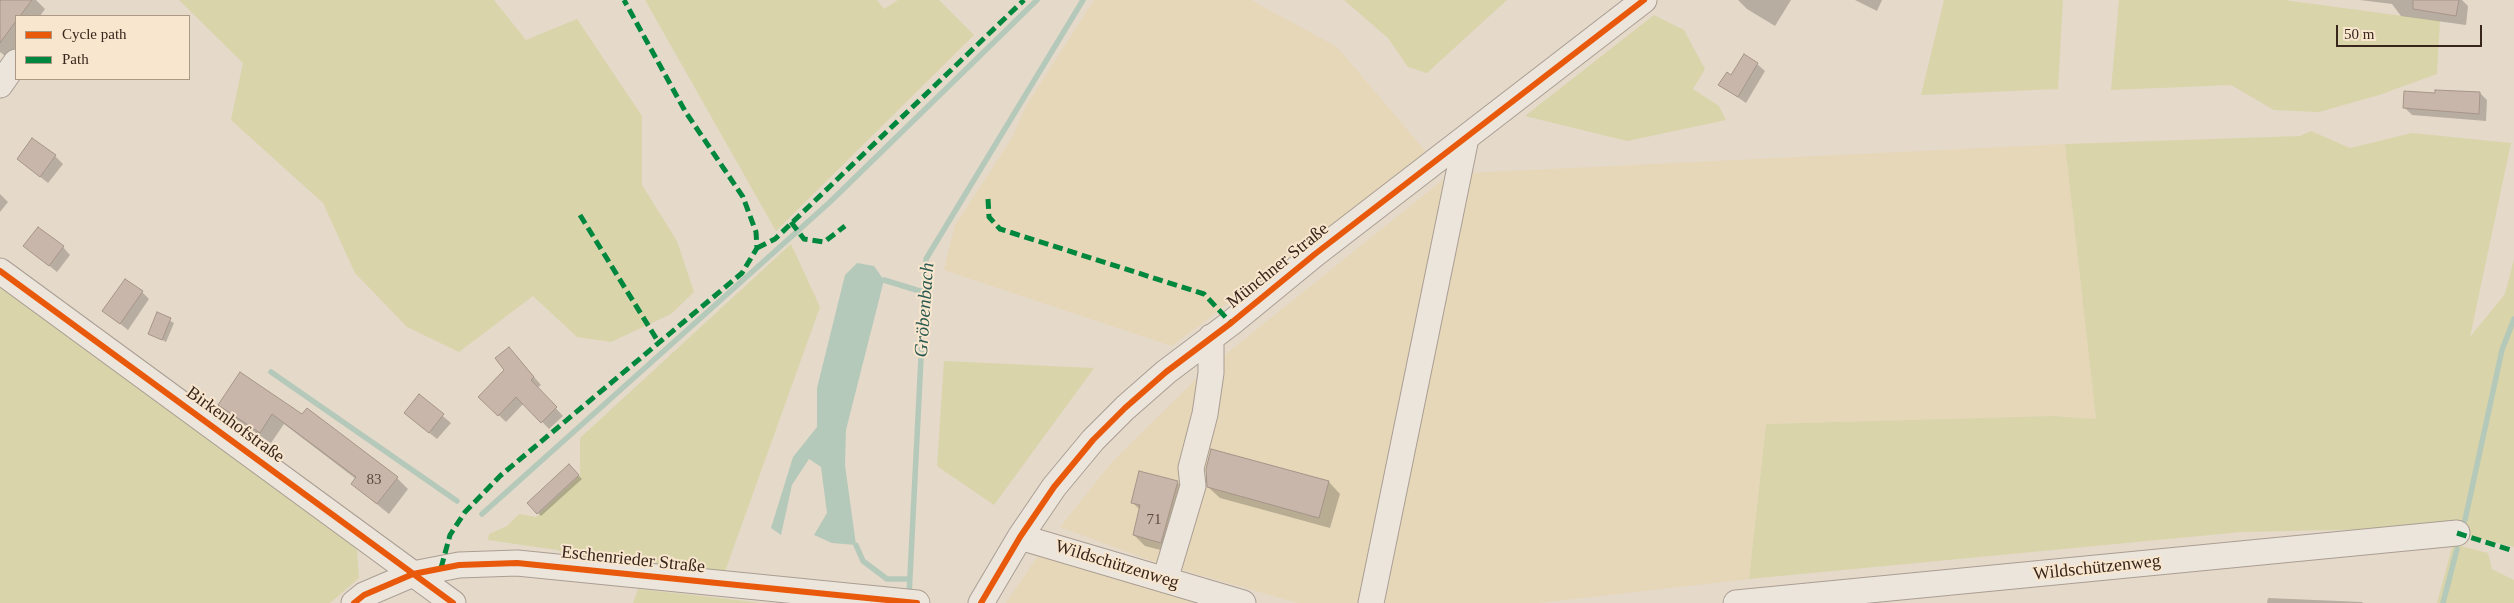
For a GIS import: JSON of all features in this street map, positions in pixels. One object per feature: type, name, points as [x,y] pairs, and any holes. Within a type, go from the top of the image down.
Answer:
[{"type":"street","name":"Münchner Straße","points":[[982,603],[1020,536],[1054,487],[1093,440],[1166,372],[1644,0]]},
{"type":"street","points":[[0,85],[15,63]]},
{"type":"street","points":[[1371,603],[1466,138]]},
{"type":"street","name":"Birkenhofstraße","points":[[0,271],[453,603]]},
{"type":"street","points":[[1165,580],[1194,486],[1192,468],[1205,414],[1212,373],[1212,337]]},
{"type":"street","name":"Wildschützenweg","points":[[1736,603],[2457,533]]},
{"type":"street","name":"Wildschützenweg","points":[[1020,536],[1243,603]]},
{"type":"street","name":"Eschenrieder Straße","points":[[354,603],[364,595],[413,574],[459,565],[517,564],[906,602]]},
{"type":"shaded area","points":[[179,0],[494,0],[526,40],[577,19],[642,116],[642,185],[677,241],[694,292],[671,314],[611,342],[577,337],[533,296],[459,352],[407,327],[355,273],[323,203],[231,120],[243,63]]},
{"type":"shaded area","points":[[645,0],[877,0],[884,9],[898,0],[939,0],[974,35],[776,231]]},
{"type":"shaded area","points":[[1094,0],[1251,0],[1337,47],[1427,153],[1172,346],[944,270],[955,225],[1012,138],[1026,106]]},
{"type":"shaded area","points":[[1344,0],[1507,0],[1427,73],[1408,67],[1388,38]]},
{"type":"shaded area","points":[[1944,0],[2063,0],[2058,89],[1921,95]]},
{"type":"shaded area","points":[[2119,0],[2284,0],[2440,21],[2437,74],[2379,95],[2319,112],[2274,110],[2231,85],[2111,90]]},
{"type":"shaded area","points":[[1654,15],[1684,30],[1705,69],[1693,89],[1719,106],[1726,120],[1627,141],[1525,116]]},
{"type":"shaded area","points":[[2311,131],[2350,148],[2412,133],[2511,143],[2470,337],[2505,294],[2514,259],[2514,547],[2457,533],[2384,529],[2241,532],[1749,579],[1766,424],[2053,416],[2096,419],[2065,144],[2300,136]]},
{"type":"shaded area","points":[[2065,144],[2096,419],[2053,416],[1766,424],[1749,579],[1538,603],[1385,603],[1469,173]]},
{"type":"shaded area","points":[[1454,171],[1363,603],[1298,603],[1155,562],[1060,527],[1112,462],[1201,374]]},
{"type":"shaded area","points":[[791,244],[820,307],[723,577],[580,561],[557,550],[488,540],[489,534],[507,526],[519,514],[536,517],[580,475],[580,438]]},
{"type":"shaded area","points":[[857,263],[874,266],[884,280],[846,430],[845,465],[856,545],[832,543],[814,535],[827,513],[821,467],[809,459],[792,485],[781,535],[771,528],[793,457],[817,427],[817,388],[845,275]]},
{"type":"shaded area","points":[[0,285],[357,549],[359,578],[330,603],[0,603]]},
{"type":"shaded area","points":[[944,361],[1094,368],[994,505],[937,466]]},
{"type":"shaded area","points":[[2453,544],[2488,553],[2492,569],[2514,580],[2514,603],[2437,603]]},
{"type":"shaded area","points":[[1038,556],[1103,571],[1210,603],[1006,603]]},
{"type":"shaded area","points":[[638,589],[763,603],[633,603]]},
{"type":"building","points":[[0,0],[32,0],[21,15],[15,15],[15,22],[0,43]]},
{"type":"building","points":[[2413,0],[2459,0],[2456,16],[2413,9]]},
{"type":"building","points":[[1744,54],[1758,63],[1738,97],[1718,85],[1727,72],[1731,75]]},
{"type":"building","points":[[2435,90],[2480,92],[2479,114],[2403,108],[2404,91],[2435,93]]},
{"type":"building","points":[[32,138],[56,155],[40,177],[17,159]]},
{"type":"building","points":[[38,227],[64,246],[49,266],[23,246]]},
{"type":"building","points":[[125,279],[143,291],[120,324],[102,311]]},
{"type":"building","points":[[157,312],[171,318],[162,340],[148,334]]},
{"type":"building","points":[[509,347],[534,377],[531,380],[557,407],[541,423],[516,397],[498,416],[478,397],[504,370],[495,358]]},
{"type":"building","points":[[240,372],[302,414],[307,408],[398,477],[377,504],[351,484],[356,477],[272,414],[260,433],[218,405]]},
{"type":"building","points":[[419,394],[444,414],[429,433],[404,413]]},
{"type":"building","points":[[1211,449],[1329,481],[1319,518],[1207,487],[1206,469]]},
{"type":"building","points":[[569,464],[579,475],[537,514],[527,503]]},
{"type":"building","points":[[1139,471],[1178,481],[1161,543],[1133,535],[1140,505],[1131,503]]},
{"type":"waterway","points":[[482,514],[830,202],[1037,0]]},
{"type":"waterway","name":"Gröbenbach","points":[[909,596],[926,259],[1083,0]]},
{"type":"waterway","points":[[884,280],[923,292]]},
{"type":"waterway","points":[[2465,520],[2502,350],[2514,319]]},
{"type":"waterway","points":[[271,372],[457,501]]},
{"type":"waterway","points":[[856,545],[863,561],[887,579],[909,579]]},
{"type":"waterway","points":[[2443,603],[2457,549]]},
{"type":"marked path","points":[[441,568],[450,535],[465,512],[500,476],[742,273],[757,248],[756,232],[743,197],[685,111],[624,0]]},
{"type":"marked path","points":[[757,248],[775,239],[1024,0]]},
{"type":"marked path","points":[[988,199],[989,217],[1000,229],[1204,294],[1231,323]]},
{"type":"marked path","points":[[580,215],[659,343]]},
{"type":"marked path","points":[[791,222],[804,239],[824,242],[845,226]]},
{"type":"marked path","points":[[2457,533],[2514,551]]},
{"type":"cycle path","points":[[981,603],[1020,537],[1054,487],[1093,440],[1125,408],[1166,372],[1231,323],[1315,254],[1644,0]]},
{"type":"cycle path","points":[[0,271],[453,603]]},
{"type":"cycle path","points":[[354,603],[364,595],[413,574],[459,565],[517,563],[917,603]]}]
